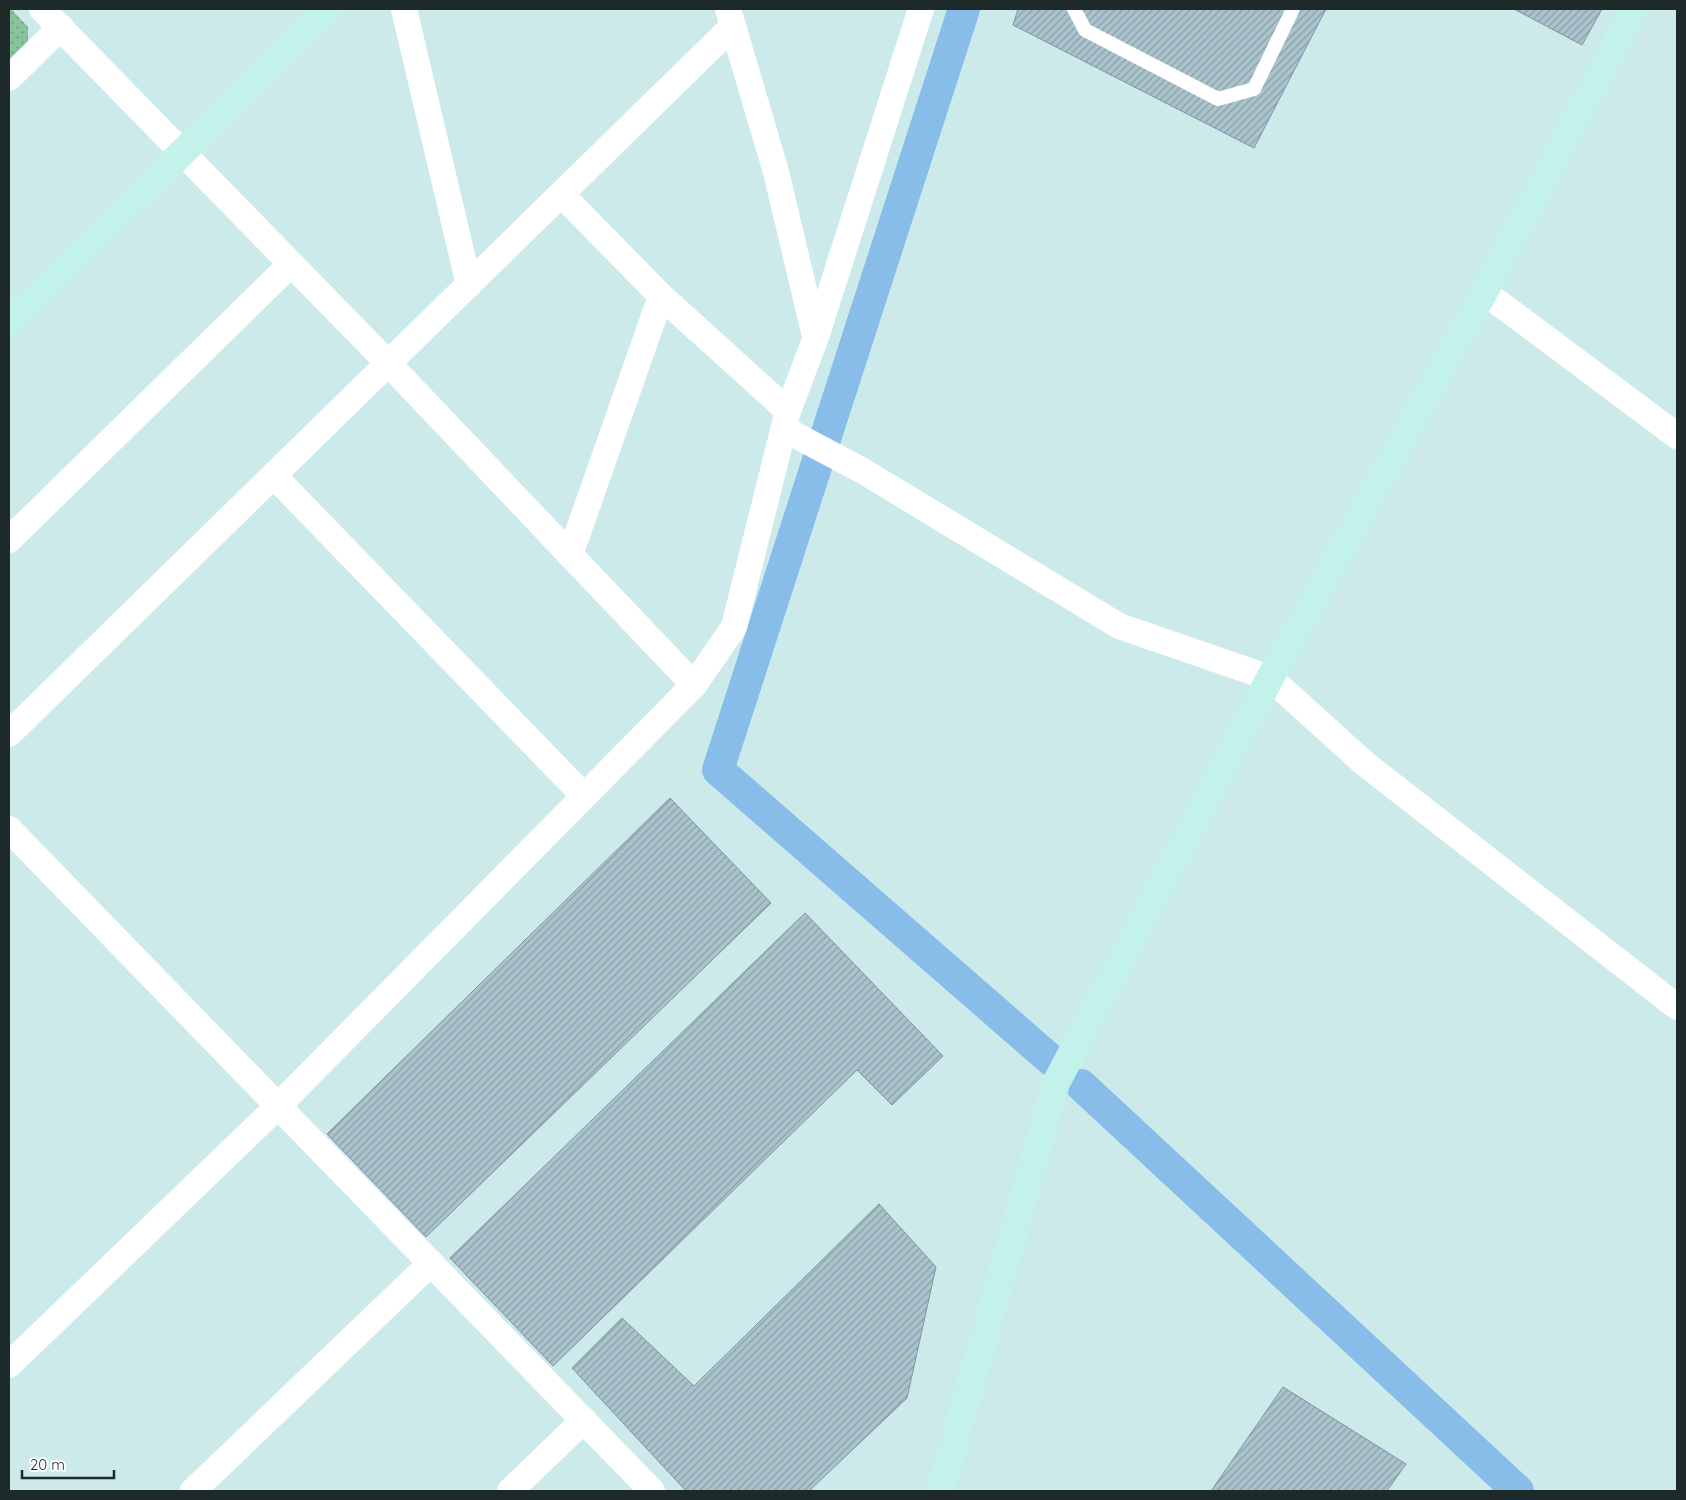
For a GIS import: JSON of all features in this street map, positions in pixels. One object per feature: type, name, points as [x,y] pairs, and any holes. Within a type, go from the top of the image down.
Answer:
[{"type":"street","points":[[42,9],[183,151],[388,363],[694,685]]},
{"type":"street","points":[[9,323],[328,9]]},
{"type":"street","points":[[404,9],[469,285]]},
{"type":"street","points":[[9,1365],[277,1107],[694,685],[734,627],[816,337],[920,9]]},
{"type":"street","points":[[940,1491],[1056,1083],[1270,678],[1484,292],[1634,9]]},
{"type":"street","points":[[9,734],[275,476],[561,194],[730,18],[776,172],[816,337]]},
{"type":"street","points":[[9,78],[60,27]]},
{"type":"street","points":[[561,194],[790,425],[837,457],[1119,626],[1270,678],[1364,764],[1677,1007]]},
{"type":"street","points":[[9,540],[291,264]]},
{"type":"street","points":[[1484,292],[1677,436]]},
{"type":"street","points":[[570,555],[661,296]]},
{"type":"street","points":[[275,476],[584,796]]},
{"type":"street","points":[[9,829],[652,1491]]},
{"type":"street","points":[[193,1491],[431,1263]]},
{"type":"street","points":[[510,1491],[584,1420]]},
{"type":"lane","points":[[1074,9],[1085,30],[1218,99],[1254,89],[1293,9]]},
{"type":"green space","points":[[9,9],[28,27],[28,46],[9,64]]},
{"type":"building","points":[[1018,9],[1326,9],[1254,148],[1013,25]]},
{"type":"building","points":[[1514,9],[1602,9],[1582,45]]},
{"type":"building","points":[[670,798],[771,903],[426,1237],[327,1134]]},
{"type":"building","points":[[805,913],[943,1056],[892,1105],[857,1070],[553,1366],[450,1258]]},
{"type":"building","points":[[879,1204],[936,1267],[907,1398],[809,1491],[686,1491],[572,1368],[622,1318],[694,1386]]},
{"type":"building","points":[[1283,1387],[1406,1464],[1387,1491],[1211,1491]]},
{"type":"waterway","points":[[964,9],[718,770],[1051,1060]]},
{"type":"waterway","points":[[1081,1085],[1518,1491]]}]
